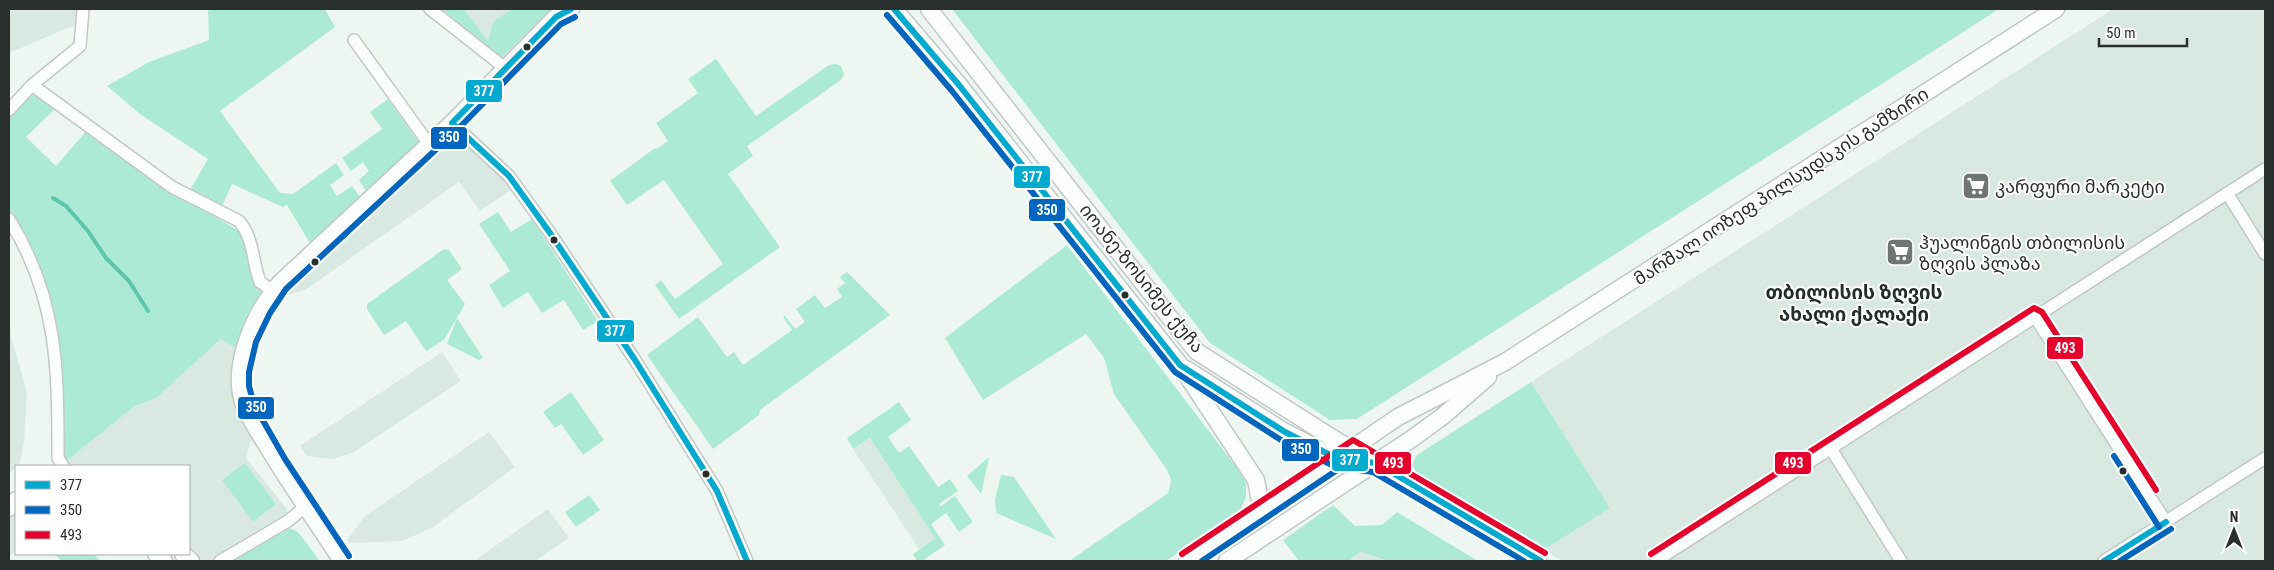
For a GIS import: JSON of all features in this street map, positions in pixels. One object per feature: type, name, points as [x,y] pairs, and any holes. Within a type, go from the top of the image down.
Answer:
[{"type":"street","points":[[9,110],[32,85],[80,46],[83,9]]},
{"type":"street","points":[[430,9],[505,68]]},
{"type":"street","points":[[342,561],[252,422],[243,402],[240,372],[245,343],[273,291],[452,123],[556,17],[571,9]]},
{"type":"street","name":"იოანე-ზოსიმეს ქუჩა","points":[[894,9],[959,85],[1175,359],[1256,480],[1262,511]]},
{"type":"street","name":"იოანე-ზოსიმეს ქუჩა","points":[[929,9],[1196,351],[1376,462]]},
{"type":"street","name":"მარშალ იოზეფ პილსუდსკის გამზირი","points":[[1188,561],[1353,449],[1398,416],[1505,362],[2056,9]]},
{"type":"street","points":[[354,40],[428,144]]},
{"type":"street","points":[[32,85],[172,187],[239,221],[245,228],[250,240],[260,282],[273,291]]},
{"type":"street","points":[[452,123],[496,162],[550,233],[635,360],[717,491],[747,561]]},
{"type":"street","points":[[1656,561],[2265,169]]},
{"type":"street","points":[[2227,193],[2265,254]]},
{"type":"street","points":[[9,219],[31,261],[53,332],[56,364],[58,458],[62,465]]},
{"type":"street","points":[[2035,317],[2166,522]]},
{"type":"street","points":[[1175,359],[1182,351],[1187,340]]},
{"type":"street","name":"იოანე-ზოსიმეს ქუჩა","points":[[1175,359],[1285,432],[1338,459],[1376,462]]},
{"type":"street","name":"მარშალ იოზეფ პილსუდსკის გამზირი","points":[[1227,561],[1443,416],[1505,362]]},
{"type":"street","points":[[1831,449],[1901,561]]},
{"type":"street","points":[[2104,561],[2265,458]]},
{"type":"street","points":[[1376,462],[1541,561]]},
{"type":"street","points":[[220,561],[288,521],[306,506]]},
{"type":"shaded area","points":[[9,9],[78,9],[77,24],[9,53]]},
{"type":"shaded area","points":[[440,9],[563,9],[504,59]]},
{"type":"shaded area","points":[[2113,9],[2265,9],[2265,561],[1563,561],[1544,550],[1610,508],[1531,382]]},
{"type":"shaded area","points":[[449,141],[476,151],[491,162],[513,189],[480,211],[459,182],[305,290],[284,296],[278,290],[441,144]]},
{"type":"shaded area","points":[[9,329],[27,393],[24,442],[20,463],[15,465],[15,468],[9,474]]},
{"type":"shaded area","points":[[222,338],[235,348],[231,377],[233,388],[252,437],[246,458],[287,509],[287,515],[281,521],[216,561],[196,561],[190,555],[190,465],[67,465],[64,463],[135,406],[156,398]]},
{"type":"shaded area","points":[[442,352],[461,381],[352,453],[333,459],[307,456],[300,446]]},
{"type":"shaded area","points":[[489,432],[515,467],[433,527],[402,541],[351,543],[347,540],[365,516]]},
{"type":"shaded area","points":[[870,438],[935,538],[919,549],[853,449]]},
{"type":"shaded area","points":[[548,509],[569,538],[535,561],[474,561]]},
{"type":"shaded area","points":[[15,510],[15,550],[9,558],[9,517]]},
{"type":"shaded area","points":[[1361,552],[1388,561],[1348,561]]},
{"type":"green space","points":[[212,9],[325,9],[335,27],[220,111],[280,193],[293,194],[336,163],[344,175],[330,185],[337,196],[352,186],[362,199],[311,245],[287,205],[283,207],[232,184],[222,206],[190,190],[208,159],[140,114],[107,86],[149,62],[209,40],[208,11]]},
{"type":"green space","points":[[442,9],[464,9],[488,41],[493,22],[512,9],[551,9],[501,58]]},
{"type":"green space","points":[[952,9],[1999,9],[1357,419],[1330,420],[1210,343]]},
{"type":"green space","points":[[716,59],[756,116],[829,65],[836,64],[841,66],[844,74],[841,80],[747,146],[753,156],[728,174],[780,247],[679,319],[655,285],[661,280],[675,299],[723,264],[664,180],[627,205],[610,181],[655,148],[668,141],[656,123],[698,93],[688,79]]},
{"type":"green space","points":[[37,94],[56,108],[26,137],[56,166],[87,130],[165,186],[239,231],[247,245],[262,294],[261,300],[244,327],[235,348],[221,339],[156,398],[135,406],[64,463],[60,458],[51,320],[9,214],[9,112],[27,96]]},
{"type":"green space","points":[[388,99],[420,144],[367,193],[359,180],[369,171],[363,162],[351,171],[342,158],[382,129],[370,112]]},
{"type":"green space","points":[[498,212],[511,232],[532,219],[598,321],[583,330],[564,300],[542,313],[528,292],[503,308],[489,285],[510,271],[479,224]]},
{"type":"green space","points":[[1067,245],[1240,472],[1246,483],[1246,497],[1239,512],[1166,561],[1069,561],[1167,494],[1171,482],[1167,470],[1114,394],[1104,358],[1086,334],[983,400],[945,338]]},
{"type":"green space","points":[[444,249],[449,250],[462,269],[447,280],[465,304],[444,340],[426,351],[406,321],[384,335],[367,309],[367,304]]},
{"type":"green space","points":[[847,272],[890,315],[760,410],[759,415],[713,449],[647,355],[698,317],[727,357],[734,352],[743,365],[792,330],[783,317],[785,316],[795,329],[805,322],[796,309],[815,295],[825,308],[842,297],[837,289],[845,283],[840,277]]},
{"type":"green space","points":[[457,318],[483,358],[479,360],[447,344]]},
{"type":"green space","points":[[1531,382],[1610,508],[1544,550],[1417,474],[1412,464],[1417,455]]},
{"type":"green space","points":[[571,392],[604,440],[583,455],[561,424],[555,428],[543,412]]},
{"type":"green space","points":[[899,402],[911,420],[888,437],[899,453],[909,446],[938,487],[950,479],[958,491],[939,504],[941,506],[955,496],[973,522],[959,532],[946,513],[931,524],[945,545],[922,561],[917,561],[913,554],[935,538],[870,438],[853,449],[847,438]]},
{"type":"green space","points":[[989,457],[981,494],[967,476]]},
{"type":"green space","points":[[245,463],[276,504],[253,522],[222,480]]},
{"type":"green space","points":[[1001,475],[1014,477],[1056,539],[996,513],[995,500]]},
{"type":"green space","points":[[589,495],[600,510],[576,527],[565,512]]},
{"type":"green space","points":[[1333,505],[1355,526],[1382,525],[1397,512],[1478,561],[1388,561],[1361,552],[1348,561],[1299,561],[1283,540]]},
{"type":"green space","points":[[290,528],[298,532],[320,561],[229,561]]},
{"type":"green space","points":[[55,555],[94,555],[101,561],[62,561]]},
{"type":"waterway","points":[[53,198],[66,206],[88,231],[106,258],[129,281],[148,311]]},
{"type":"transit line","name":"377","points":[[452,123],[556,17],[571,9]]},
{"type":"transit line","name":"377","points":[[894,9],[959,85],[1180,365],[1285,432],[1338,459],[1376,463],[1541,561]]},
{"type":"transit line","name":"350","points":[[887,15],[952,91],[1175,372],[1281,440],[1336,467],[1373,472],[1524,561]]},
{"type":"transit line","name":"350","points":[[349,556],[285,459],[254,405],[249,386],[249,372],[256,342],[270,313],[286,289],[458,129],[561,24],[575,17]]},
{"type":"transit line","name":"377","points":[[452,123],[509,176],[550,233],[635,360],[717,491],[747,561]]},
{"type":"transit line","name":"493","points":[[1651,554],[2034,308],[2042,312],[2156,490]]},
{"type":"transit line","name":"493","points":[[1182,554],[1353,440],[1545,553]]},
{"type":"transit line","name":"350","points":[[2114,456],[2159,527]]},
{"type":"transit line","name":"350","points":[[1202,561],[1343,466]]},
{"type":"transit line","name":"377","points":[[2104,561],[2166,522]]},
{"type":"transit line","name":"350","points":[[2120,561],[2171,529]]},
{"type":"place","name":"კარფური მარკეტი","points":[[1976,186]]},
{"type":"place","name":"ჰუალინგის თბილისის ზღვის პლაზა","points":[[1900,252]]},
{"type":"district","name":"თბილისის ზღვის ახალი ქალაქი","points":[[1854,303]]}]
